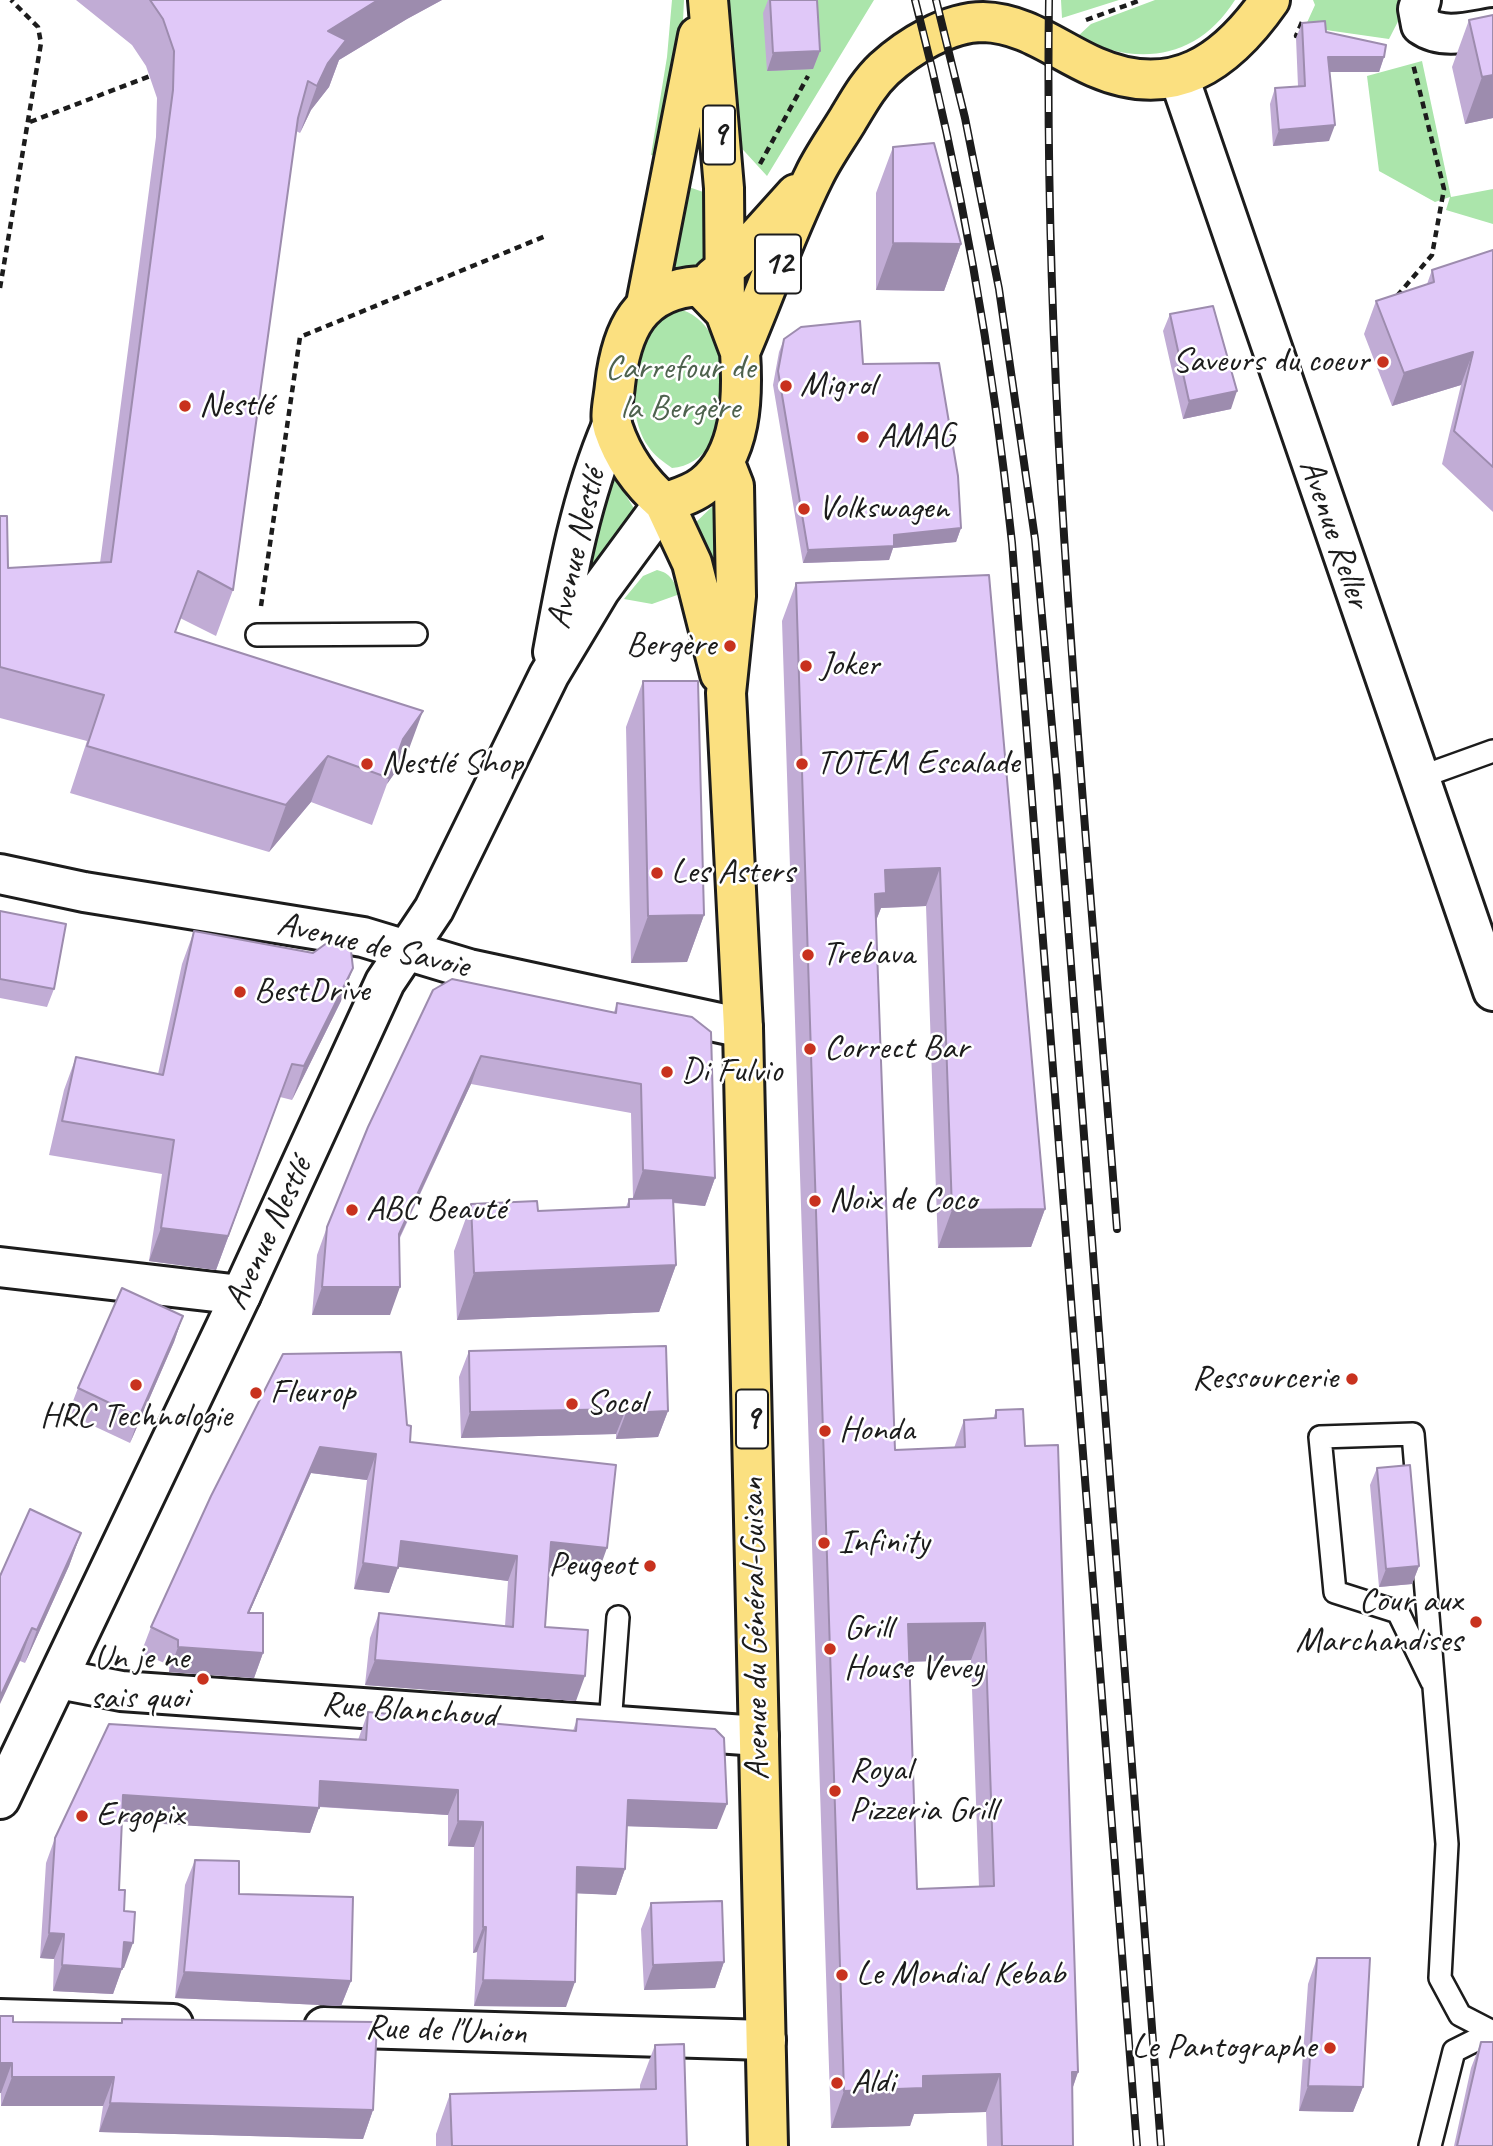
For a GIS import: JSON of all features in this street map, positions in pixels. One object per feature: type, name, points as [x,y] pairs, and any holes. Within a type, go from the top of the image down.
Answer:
[{"type":"main road","name":"9","points":[[706,0],[724,188],[716,289]]},
{"type":"main road","name":"9","points":[[646,304],[706,0]]},
{"type":"main road","name":"12","points":[[716,289],[814,175],[869,87],[882,71],[977,11],[1016,27],[1095,67],[1126,77],[1153,81],[1196,71],[1230,48],[1269,0]]},
{"type":"main road","name":"12","points":[[740,352],[814,175]]},
{"type":"main road","points":[[716,289],[740,352],[738,413],[733,440],[725,463],[705,484],[664,503],[634,472],[612,425],[617,370],[631,324],[646,304],[662,293],[716,289]]},
{"type":"main road","name":"Avenue du Général-Guisan","points":[[725,463],[734,486],[736,596],[726,693],[743,1028],[768,2146]]},
{"type":"main road","name":"Avenue du Général-Guisan","points":[[664,503],[692,563],[726,693]]},
{"type":"street","points":[[1423,14],[1451,34],[1493,28]]},
{"type":"street","name":"Avenue Reller","points":[[1179,77],[1493,991]]},
{"type":"street","name":"Avenue Nestlé","points":[[549,675],[568,570],[597,460],[612,425]]},
{"type":"street","name":"Avenue Nestlé","points":[[0,1799],[242,1295],[385,982],[434,909],[549,675],[600,590],[664,503]]},
{"type":"street","name":"Avenue de Savoie","points":[[0,874],[84,892],[363,937],[469,969],[743,1028]]},
{"type":"street","points":[[0,1267],[194,1292],[242,1295]]},
{"type":"street","name":"Rue Blanchoud","points":[[59,1679],[121,1691],[759,1735]]},
{"type":"street","points":[[0,2019],[205,2024]]},
{"type":"street","name":"Rue de l'Union","points":[[287,2026],[766,2040]]},
{"type":"lane","points":[[257,635],[416,634]]},
{"type":"lane","points":[[1418,778],[1493,751]]},
{"type":"lane","points":[[1432,1682],[1398,1612],[1335,1592],[1320,1437],[1413,1434],[1447,1844],[1440,1978],[1460,2015],[1491,2033]]},
{"type":"lane","points":[[610,1725],[618,1617]]},
{"type":"lane","points":[[1430,2146],[1454,2051],[1491,2033]]},
{"type":"path","points":[[0,288],[29,122],[41,34],[32,19],[11,0]]},
{"type":"path","points":[[1076,24],[1141,0]]},
{"type":"path","points":[[1390,305],[1432,255],[1444,189],[1406,46],[1423,14]]},
{"type":"path","points":[[1296,36],[1309,38]]},
{"type":"path","points":[[29,122],[150,76]]},
{"type":"path","points":[[757,171],[808,76]]},
{"type":"path","points":[[257,635],[300,337],[548,235]]},
{"type":"green space","points":[[672,0],[684,0],[683,21],[664,157],[651,155],[667,57]]},
{"type":"green space","points":[[729,0],[874,0],[767,176],[735,141]]},
{"type":"green space","points":[[1061,0],[1119,0],[1062,18]]},
{"type":"green space","points":[[1155,0],[1235,0],[1220,20],[1203,35],[1184,46],[1164,52],[1122,52],[1077,37],[1091,24]]},
{"type":"green space","points":[[1313,0],[1409,0],[1389,39],[1305,27],[1315,5]]},
{"type":"green space","points":[[1422,61],[1451,197],[1493,189],[1493,224],[1446,210],[1450,197],[1435,202],[1379,171],[1367,76]]},
{"type":"green space","points":[[683,185],[709,194],[711,254],[697,265],[666,268]]},
{"type":"green space","name":"Carrefour de la Bergère","points":[[682,310],[702,322],[715,342],[723,367],[725,395],[720,421],[710,444],[694,461],[672,468],[653,453],[640,430],[635,411],[634,390],[636,368],[642,348],[652,331],[665,317]]},
{"type":"green space","points":[[612,473],[640,518],[597,577],[584,569]]},
{"type":"green space","points":[[719,500],[721,586],[711,587],[692,526]]},
{"type":"green space","points":[[657,570],[669,576],[680,594],[652,604],[624,599],[643,576]]},
{"type":"building","name":"Nestlé","points":[[150,0],[378,0],[328,31],[346,40],[328,63],[317,86],[308,81],[298,118],[233,590],[198,571],[175,632],[423,711],[403,739],[389,778],[328,756],[286,805],[87,746],[104,695],[0,667],[0,516],[7,516],[8,568],[111,562],[173,90],[174,51],[163,19]]},
{"type":"building","points":[[770,0],[817,0],[820,51],[773,53]]},
{"type":"building","points":[[1493,15],[1493,75],[1482,77],[1469,20]]},
{"type":"building","points":[[1325,21],[1326,32],[1386,45],[1384,57],[1328,57],[1335,125],[1279,130],[1275,88],[1305,86],[1302,23]]},
{"type":"building","points":[[934,143],[961,244],[893,243],[893,147]]},
{"type":"building","points":[[1493,250],[1493,467],[1454,431],[1473,352],[1404,373],[1376,301],[1434,282],[1432,270]]},
{"type":"building","points":[[1213,306],[1237,391],[1189,401],[1170,314]]},
{"type":"building","name":"AMAG","points":[[860,321],[863,364],[939,363],[958,476],[961,528],[894,535],[894,546],[808,550],[778,371],[784,339],[801,327]]},
{"type":"building","points":[[989,575],[1045,1209],[952,1210],[940,868],[885,870],[886,893],[875,894],[895,1450],[965,1447],[964,1420],[996,1418],[996,1410],[1023,1409],[1025,1446],[1058,1445],[1078,2072],[1072,2072],[1073,2146],[1002,2146],[1000,2074],[923,2076],[923,2088],[844,2091],[796,583]],"holes":[[[985,1623],[994,1886],[917,1889],[908,1624]]]},
{"type":"building","points":[[643,681],[698,681],[704,915],[648,916]]},
{"type":"building","points":[[0,911],[66,924],[54,989],[0,979]]},
{"type":"building","points":[[194,931],[313,953],[331,940],[339,941],[351,951],[353,968],[304,1066],[292,1064],[228,1236],[161,1228],[174,1140],[62,1121],[76,1057],[163,1075]]},
{"type":"building","points":[[452,979],[616,1013],[617,1003],[692,1017],[711,1032],[715,1178],[643,1170],[641,1084],[481,1056],[399,1234],[400,1287],[322,1287],[327,1227],[368,1127],[433,990]]},
{"type":"building","points":[[673,1198],[676,1265],[474,1273],[471,1204],[537,1201],[538,1211],[629,1207],[629,1199]]},
{"type":"building","points":[[122,1288],[183,1316],[139,1417],[78,1388]]},
{"type":"building","points":[[666,1346],[668,1411],[626,1413],[626,1409],[470,1412],[469,1351]]},
{"type":"building","points":[[401,1352],[407,1425],[411,1426],[410,1442],[616,1465],[607,1548],[551,1542],[545,1627],[588,1630],[585,1676],[375,1660],[379,1613],[513,1627],[517,1556],[401,1541],[398,1568],[363,1563],[376,1454],[320,1447],[248,1613],[263,1613],[263,1653],[178,1647],[178,1640],[151,1627],[211,1496],[283,1354]]},
{"type":"building","points":[[1410,1465],[1419,1566],[1386,1569],[1377,1468]]},
{"type":"building","points":[[30,1509],[81,1533],[37,1630],[32,1628],[0,1697],[0,1576]]},
{"type":"building","points":[[368,1712],[576,1731],[577,1719],[715,1729],[724,1738],[727,1804],[628,1800],[625,1869],[577,1867],[575,1982],[483,1980],[486,1927],[483,1927],[483,1822],[458,1821],[458,1790],[320,1781],[319,1808],[123,1795],[119,1890],[125,1890],[124,1911],[135,1912],[133,1943],[124,1942],[122,1969],[62,1965],[64,1934],[49,1933],[55,1838],[109,1724],[366,1740]]},
{"type":"building","points":[[195,1860],[239,1861],[239,1894],[353,1897],[351,1981],[184,1972]]},
{"type":"building","points":[[722,1901],[724,1962],[653,1965],[651,1903]]},
{"type":"building","name":"Le Pantographe","points":[[1317,1958],[1370,1958],[1363,2087],[1308,2086]]},
{"type":"building","points":[[0,2016],[13,2016],[13,2022],[122,2023],[122,2019],[377,2022],[373,2110],[110,2103],[114,2077],[12,2077],[12,2063],[0,2063]]},
{"type":"building","points":[[1481,2042],[1493,2042],[1493,2146],[1457,2146]]},
{"type":"building","points":[[684,2044],[687,2146],[452,2146],[450,2094],[656,2089],[655,2045]]},
{"type":"railway","points":[[915,0],[947,134],[974,270],[1012,543],[1137,2146]]},
{"type":"railway","points":[[936,0],[965,118],[999,289],[1035,539],[1057,781],[1161,2146]]},
{"type":"railway","points":[[1049,0],[1049,154],[1060,461],[1080,769],[1117,1229]]},
{"type":"place","name":"Saveurs du coeur","points":[[1383,362]]},
{"type":"place","name":"Migrol","points":[[786,386]]},
{"type":"place","name":"Nestlé","points":[[185,406]]},
{"type":"place","name":"AMAG","points":[[863,437]]},
{"type":"place","name":"Volkswagen","points":[[804,509]]},
{"type":"place","name":"Bergère","points":[[730,646]]},
{"type":"place","name":"Joker","points":[[806,666]]},
{"type":"place","name":"Nestlé Shop","points":[[367,764]]},
{"type":"place","name":"TOTEM Escalade","points":[[802,764]]},
{"type":"place","name":"Les Asters","points":[[657,873]]},
{"type":"place","name":"Trebava","points":[[808,955]]},
{"type":"place","name":"BestDrive","points":[[240,992]]},
{"type":"place","name":"Correct Bar","points":[[810,1049]]},
{"type":"place","name":"Di Fulvio","points":[[667,1072]]},
{"type":"place","name":"Noix de Coco","points":[[815,1201]]},
{"type":"place","name":"ABC Beauté","points":[[352,1210]]},
{"type":"place","name":"Ressourcerie","points":[[1352,1379]]},
{"type":"place","name":"HRC Technologie","points":[[136,1385]]},
{"type":"place","name":"Fleurop","points":[[256,1393]]},
{"type":"place","name":"Socol","points":[[572,1404]]},
{"type":"place","name":"Honda","points":[[825,1431]]},
{"type":"place","name":"Infinity","points":[[824,1543]]},
{"type":"place","name":"Peugeot","points":[[650,1566]]},
{"type":"place","name":"Cour aux Marchandises","points":[[1476,1622]]},
{"type":"place","name":"Grill House Vevey","points":[[830,1649]]},
{"type":"place","name":"Un je ne sais quoi","points":[[203,1679]]},
{"type":"place","name":"Royal Pizzeria Grill","points":[[835,1791]]},
{"type":"place","name":"Ergopix","points":[[82,1816]]},
{"type":"place","name":"Le Mondial Kebab","points":[[842,1975]]},
{"type":"place","name":"Le Pantographe","points":[[1330,2048]]},
{"type":"place","name":"Aldi","points":[[837,2083]]}]
